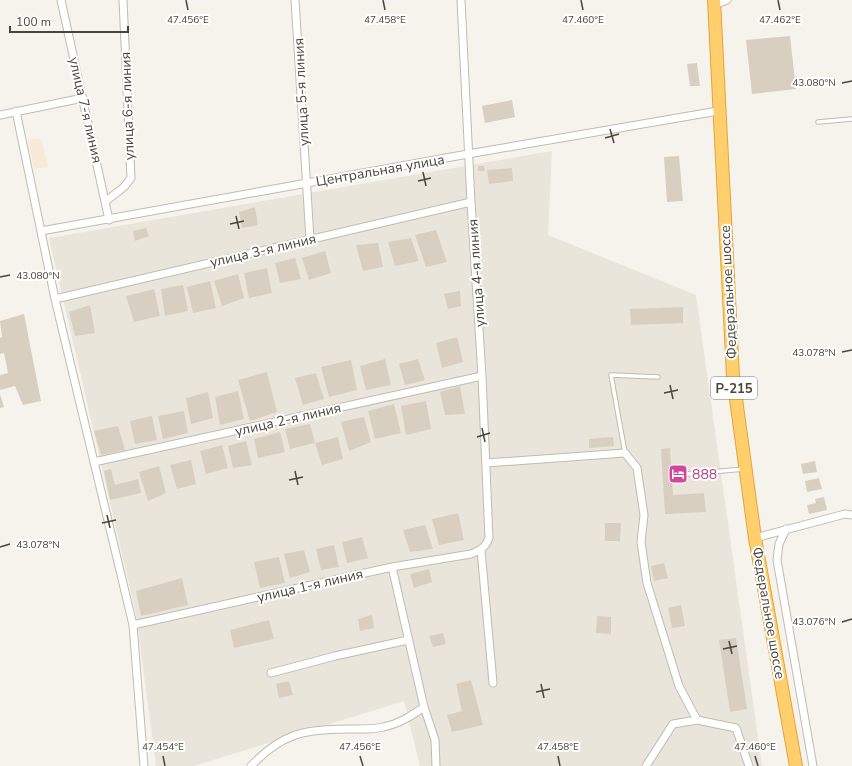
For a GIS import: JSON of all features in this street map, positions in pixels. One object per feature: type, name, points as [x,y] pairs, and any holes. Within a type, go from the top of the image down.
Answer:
[{"type":"highway","name":"Федеральное шоссе","points":[[714,2],[718,111],[732,377],[755,538],[796,766]]},
{"type":"street","name":"улица 7-я линия","points":[[61,0],[109,220]]},
{"type":"street","name":"улица 6-я линия","points":[[106,201],[124,187],[130,178],[123,0]]},
{"type":"street","name":"улица 5-я линия","points":[[295,0],[310,239]]},
{"type":"street","name":"улица 4-я линия","points":[[461,0],[468,154],[486,462],[489,538],[484,548],[492,683]]},
{"type":"street","points":[[714,2],[727,0]]},
{"type":"street","points":[[0,115],[83,98]]},
{"type":"street","points":[[16,111],[55,299],[133,625],[144,766]]},
{"type":"street","name":"Центральная улица","points":[[41,231],[109,220],[468,154],[718,111]]},
{"type":"street","name":"улица 3-я линия","points":[[55,299],[471,202]]},
{"type":"street","name":"улица 2-я линия","points":[[94,462],[482,376]]},
{"type":"street","points":[[486,462],[625,453],[638,468],[644,515],[641,542],[647,583],[679,686],[697,720]]},
{"type":"street","points":[[755,538],[845,514],[852,515]]},
{"type":"street","points":[[786,529],[778,544],[777,560],[813,766]]},
{"type":"street","name":"улица 1-я линия","points":[[133,625],[392,567],[471,554],[484,548]]},
{"type":"street","points":[[392,567],[424,707],[435,740],[436,766]]},
{"type":"street","points":[[272,673],[335,656],[408,640]]},
{"type":"street","points":[[251,766],[263,753],[280,741],[305,732],[325,729],[382,728],[397,724],[424,707]]},
{"type":"street","points":[[646,766],[673,724],[697,720],[736,728],[748,766]]},
{"type":"lane","points":[[818,122],[852,119]]},
{"type":"lane","points":[[625,453],[610,375],[658,377]]},
{"type":"lane","points":[[688,474],[745,468]]},
{"type":"shaded area","points":[[41,138],[48,167],[34,169],[28,140]]},
{"type":"shaded area","points":[[552,151],[548,235],[696,295],[762,766],[420,766],[404,701],[194,766],[156,766],[136,615],[49,238]]},
{"type":"building","points":[[790,36],[796,89],[752,94],[746,40]]},
{"type":"building","points":[[697,63],[700,86],[690,86],[687,64]]},
{"type":"building","points":[[512,100],[515,117],[485,123],[482,106]]},
{"type":"building","points":[[679,156],[683,201],[667,202],[664,157]]},
{"type":"building","points":[[478,166],[484,166],[485,171],[478,171]]},
{"type":"building","points":[[512,168],[513,181],[489,184],[487,170]]},
{"type":"building","points":[[255,207],[258,225],[242,228],[239,212]]},
{"type":"building","points":[[146,228],[149,236],[135,241],[133,231]]},
{"type":"building","points":[[436,230],[447,262],[426,267],[415,235]]},
{"type":"building","points":[[411,238],[419,261],[395,266],[388,242]]},
{"type":"building","points":[[378,243],[383,267],[363,271],[356,245]]},
{"type":"building","points":[[325,251],[331,273],[309,280],[302,258]]},
{"type":"building","points":[[295,258],[301,279],[280,283],[275,263]]},
{"type":"building","points":[[267,268],[272,293],[249,298],[244,273]]},
{"type":"building","points":[[238,274],[244,298],[222,306],[214,281]]},
{"type":"building","points":[[210,281],[216,308],[193,313],[187,287]]},
{"type":"building","points":[[183,285],[188,311],[165,316],[161,289]]},
{"type":"building","points":[[154,289],[160,316],[134,322],[126,296]]},
{"type":"building","points":[[460,291],[461,306],[448,309],[444,294]]},
{"type":"building","points":[[90,305],[95,333],[75,336],[69,312]]},
{"type":"building","points":[[683,307],[683,323],[631,325],[630,309]]},
{"type":"building","points":[[24,314],[41,401],[23,405],[15,386],[0,390],[0,375],[8,373],[4,353],[0,354],[0,338],[2,337],[0,321]]},
{"type":"building","points":[[457,337],[463,362],[442,368],[436,343]]},
{"type":"building","points":[[385,359],[391,385],[366,390],[360,366]]},
{"type":"building","points":[[418,359],[425,380],[405,385],[399,364]]},
{"type":"building","points":[[351,360],[357,390],[329,397],[321,367]]},
{"type":"building","points":[[267,372],[277,412],[250,421],[238,380]]},
{"type":"building","points":[[316,373],[324,399],[303,405],[295,378]]},
{"type":"building","points":[[460,386],[465,414],[445,415],[440,392]]},
{"type":"building","points":[[238,391],[244,419],[220,425],[215,397]]},
{"type":"building","points":[[208,392],[213,418],[191,424],[186,398]]},
{"type":"building","points":[[0,394],[4,407],[0,408]]},
{"type":"building","points":[[426,401],[431,429],[406,435],[401,406]]},
{"type":"building","points":[[394,404],[401,433],[375,439],[368,411]]},
{"type":"building","points":[[184,411],[188,433],[163,439],[158,416]]},
{"type":"building","points":[[152,416],[157,440],[135,444],[130,421]]},
{"type":"building","points":[[364,417],[371,442],[349,451],[341,422]]},
{"type":"building","points":[[310,424],[315,443],[290,449],[285,429]]},
{"type":"building","points":[[118,426],[125,450],[101,455],[94,431]]},
{"type":"building","points":[[280,432],[285,452],[258,458],[254,439]]},
{"type":"building","points":[[338,437],[343,459],[322,465],[315,443]]},
{"type":"building","points":[[613,437],[614,446],[589,448],[589,439]]},
{"type":"building","points":[[246,441],[252,465],[233,468],[228,446]]},
{"type":"building","points":[[222,445],[228,468],[206,474],[200,451]]},
{"type":"building","points":[[670,448],[673,495],[704,493],[706,512],[665,514],[661,449]]},
{"type":"building","points":[[191,460],[196,484],[177,489],[170,465]]},
{"type":"building","points":[[815,461],[817,472],[803,474],[801,464]]},
{"type":"building","points":[[159,466],[166,493],[148,501],[139,472]]},
{"type":"building","points":[[111,469],[115,485],[138,479],[141,493],[110,500],[104,471]]},
{"type":"building","points":[[819,478],[822,489],[807,492],[805,481]]},
{"type":"building","points":[[824,497],[827,510],[809,514],[807,505],[816,503],[815,499]]},
{"type":"building","points":[[458,513],[464,540],[439,545],[432,519]]},
{"type":"building","points":[[605,523],[621,523],[620,541],[605,541]]},
{"type":"building","points":[[425,525],[433,549],[410,552],[403,530]]},
{"type":"building","points":[[362,537],[368,558],[347,563],[342,542]]},
{"type":"building","points":[[334,545],[339,567],[321,570],[316,549]]},
{"type":"building","points":[[304,550],[310,572],[290,578],[284,554]]},
{"type":"building","points":[[279,557],[285,583],[260,588],[254,562]]},
{"type":"building","points":[[664,563],[668,578],[654,581],[651,566]]},
{"type":"building","points":[[429,569],[432,582],[414,588],[410,574]]},
{"type":"building","points":[[182,578],[188,605],[141,616],[136,591]]},
{"type":"building","points":[[681,605],[685,626],[672,628],[668,608]]},
{"type":"building","points":[[372,615],[374,628],[360,631],[358,619]]},
{"type":"building","points":[[597,616],[611,617],[611,634],[596,633]]},
{"type":"building","points":[[269,620],[274,639],[234,648],[230,630]]},
{"type":"building","points":[[443,633],[446,644],[433,647],[429,636]]},
{"type":"building","points":[[736,638],[747,709],[730,712],[719,640]]},
{"type":"building","points":[[471,680],[483,725],[452,732],[447,715],[462,711],[456,684]]},
{"type":"building","points":[[289,681],[293,695],[279,698],[276,684]]},
{"type":"place","name":"888","points":[[678,474]]}]
